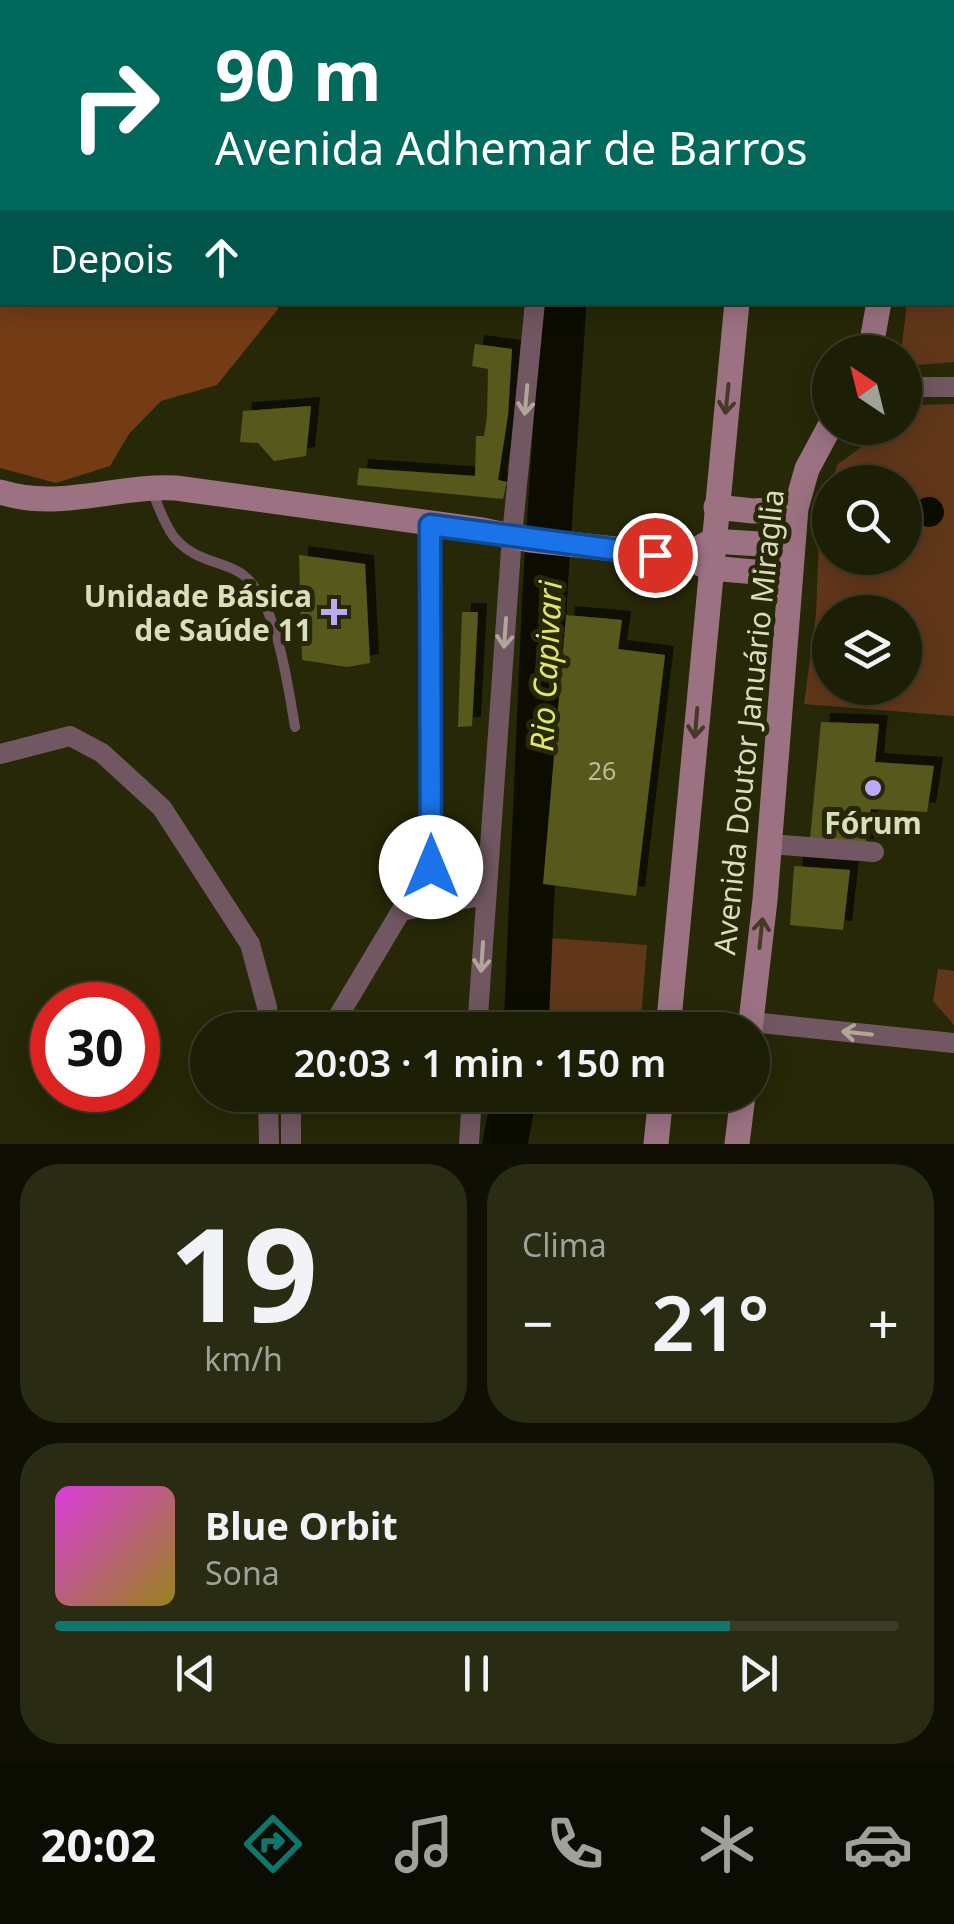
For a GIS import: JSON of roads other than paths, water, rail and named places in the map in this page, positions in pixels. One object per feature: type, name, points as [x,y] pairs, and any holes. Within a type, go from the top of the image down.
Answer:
[{"type":"main road","points":[[670,1012],[736,305]]},
{"type":"main road","points":[[873,335],[879,305]]},
{"type":"main road","name":"Avenida Doutor Januário Miraglia","points":[[752,1012],[796,508],[807,469],[821,445]]},
{"type":"main road","points":[[0,492],[36,500],[64,500],[151,487],[571,545],[681,556],[710,568],[790,575]]},
{"type":"main road","points":[[716,507],[753,511],[796,508]]},
{"type":"main road","points":[[681,556],[712,541],[792,546]]},
{"type":"main road","points":[[656,1144],[659,1112]]},
{"type":"main road","points":[[737,1144],[741,1112]]},
{"type":"street","points":[[478,1012],[521,538],[535,305]]},
{"type":"street","points":[[922,387],[954,387]]},
{"type":"street","points":[[430,525],[431,905]]},
{"type":"street","points":[[0,754],[70,736],[102,753],[162,808],[250,944],[267,1012]]},
{"type":"street","points":[[769,844],[874,852]]},
{"type":"street","points":[[341,1012],[401,910],[486,894]]},
{"type":"street","points":[[770,1028],[954,1043]]},
{"type":"street","points":[[268,1112],[269,1144]]},
{"type":"street","points":[[291,1112],[291,1144]]},
{"type":"street","points":[[468,1144],[471,1112]]},
{"type":"lane","points":[[151,487],[177,543],[193,554],[241,572],[262,602],[278,635],[295,727]]},
{"type":"waterway","name":"Rio Capivari","points":[[527,1012],[545,590],[564,305]]},
{"type":"waterway","name":"Rio Capivari","points":[[505,1144],[511,1112]]},
{"type":"place","name":"Unidade Básica de Saúde 11","points":[[334,612]]},
{"type":"place","name":"Fórum","points":[[873,788]]}]
